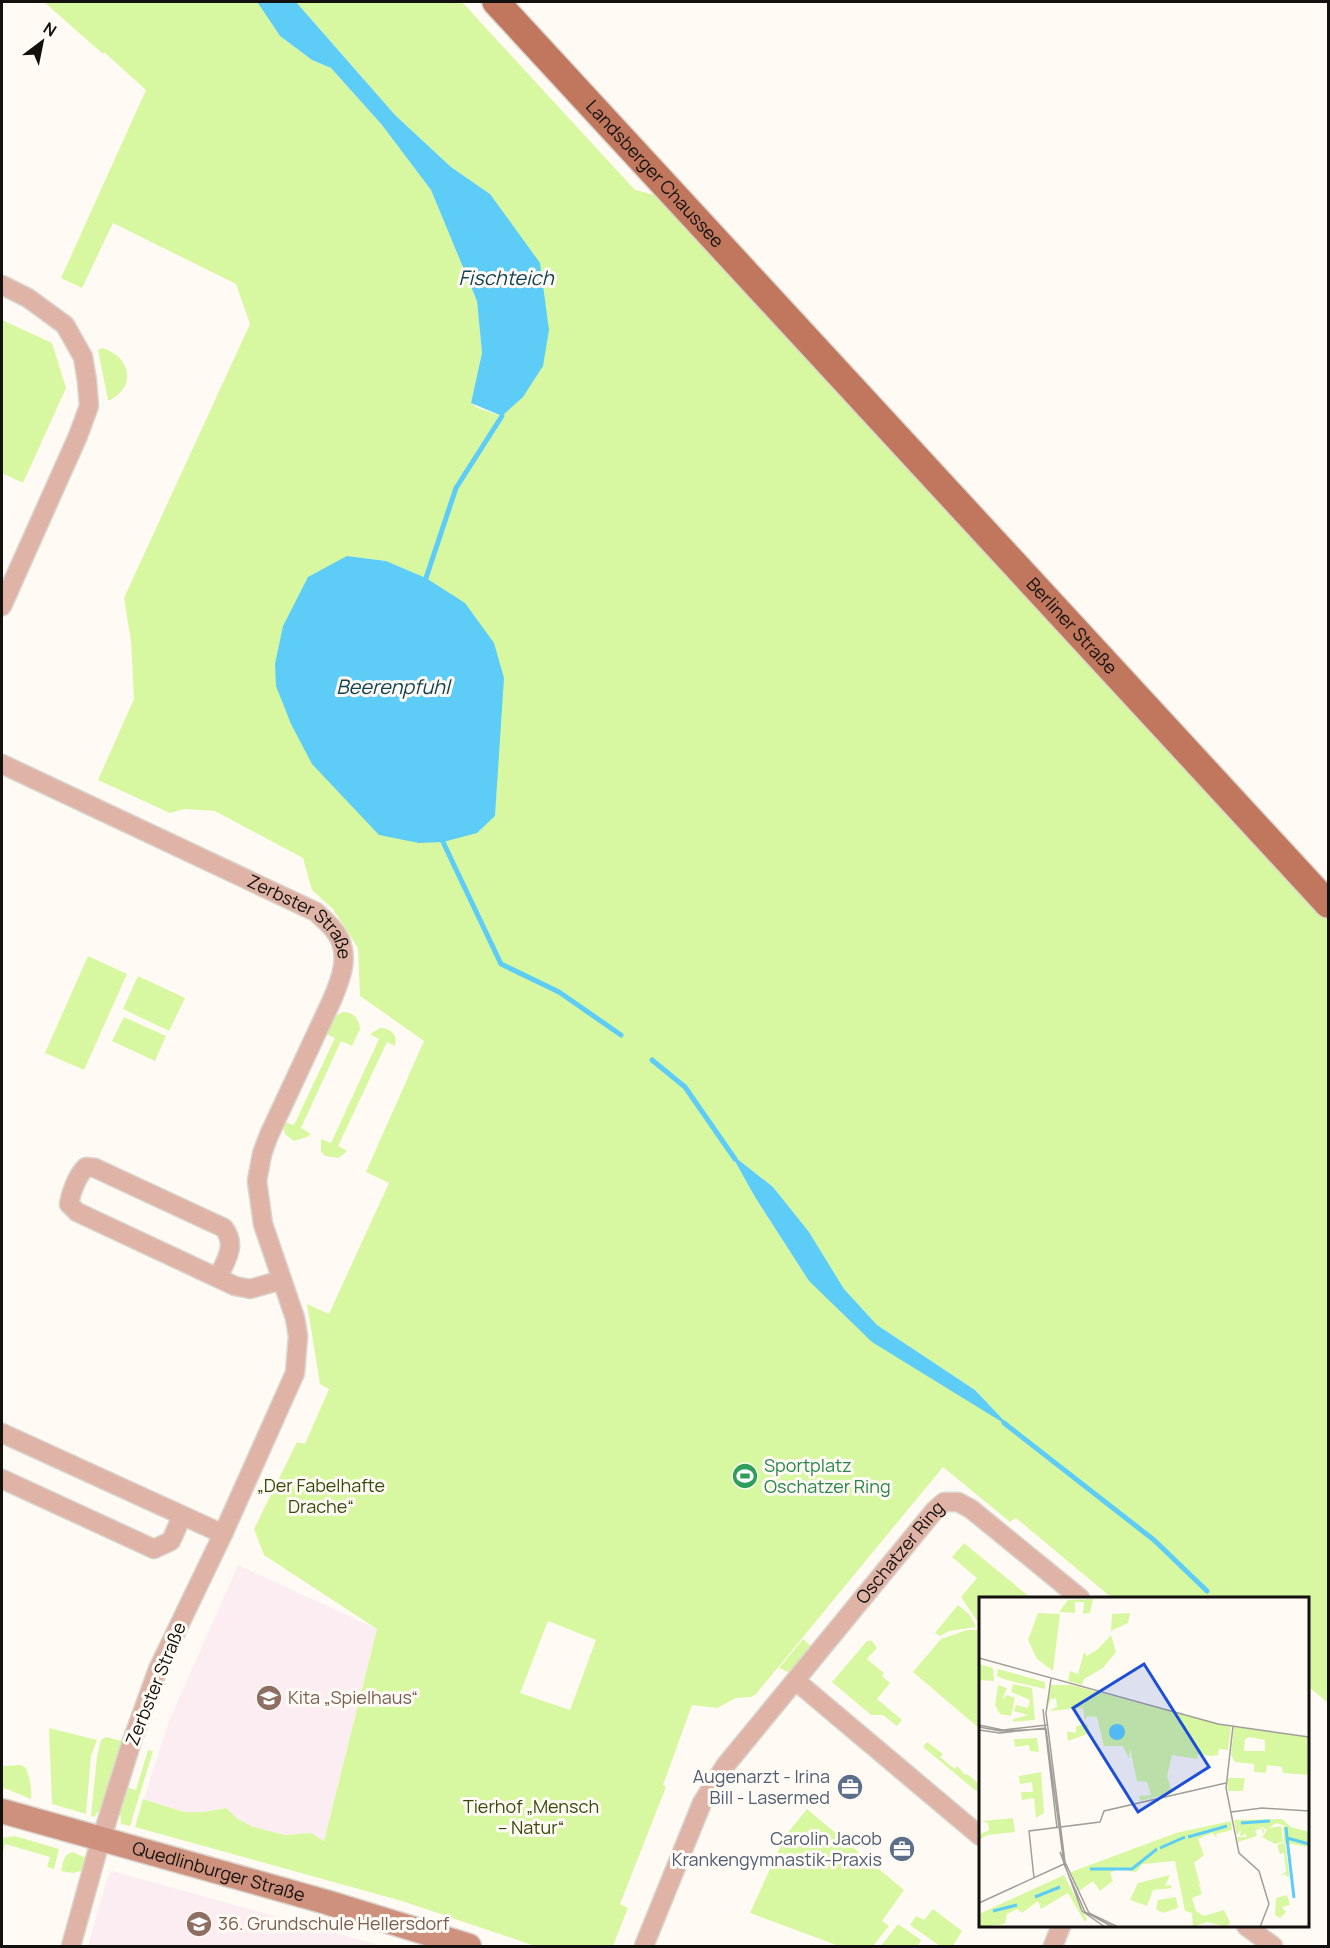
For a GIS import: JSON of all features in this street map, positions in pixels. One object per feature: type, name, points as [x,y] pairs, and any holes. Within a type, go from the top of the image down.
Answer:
[{"type":"main road","name":"Landsberger Chaussee","points":[[496,2],[815,346]]},
{"type":"main road","name":"Berliner Straße","points":[[815,346],[1329,904]]},
{"type":"street","points":[[2,285],[27,298],[66,325],[83,357],[89,406],[78,436],[2,606]]},
{"type":"street","name":"Zerbster Straße","points":[[2,764],[316,912],[336,932],[345,958],[340,982],[269,1135],[257,1181],[263,1224],[295,1318],[298,1336],[295,1373],[223,1534],[158,1670],[132,1741],[87,1885],[71,1947]]},
{"type":"street","points":[[218,1278],[231,1245],[230,1236],[224,1228],[95,1168],[86,1167],[81,1172],[69,1204],[76,1212],[235,1286],[250,1289],[282,1280]]},
{"type":"street","points":[[2,1433],[223,1534]]},
{"type":"street","points":[[2,1479],[154,1549],[171,1540],[182,1516]]},
{"type":"street","name":"Oschatzer Ring","points":[[644,1947],[702,1803],[725,1766],[935,1510],[944,1502],[958,1502],[971,1509],[1078,1597]]},
{"type":"street","points":[[795,1681],[979,1834]]},
{"type":"street","name":"Quedlinburger Straße","points":[[2,1811],[326,1902],[469,1947]]},
{"type":"street","points":[[1053,1947],[1060,1927]]},
{"type":"street","points":[[1247,1927],[1273,1947]]},
{"type":"shaded area","name":"Kita „Spielhaus“","points":[[238,1565],[377,1629],[324,1841],[311,1833],[285,1835],[253,1827],[238,1819],[226,1808],[203,1812],[184,1812],[144,1799],[168,1723]]},
{"type":"shaded area","name":"36. Grundschule Hellersdorf","points":[[112,1871],[382,1946],[88,1946],[107,1879]]},
{"type":"green space","points":[[44,2],[258,2],[280,36],[312,60],[331,68],[382,125],[431,190],[477,301],[482,353],[471,403],[478,408],[501,416],[490,194],[451,167],[395,115],[296,2],[462,2],[635,190],[655,195],[768,310],[1328,919],[1328,1703],[1309,1687],[1309,1597],[1111,1597],[1016,1518],[1010,1522],[943,1467],[756,1694],[751,1697],[736,1698],[717,1708],[692,1705],[663,1785],[666,1787],[620,1904],[628,1908],[613,1946],[535,1946],[402,1901],[135,1827],[143,1799],[184,1812],[203,1812],[226,1808],[238,1819],[253,1827],[285,1835],[311,1833],[324,1841],[377,1629],[264,1555],[254,1529],[297,1442],[305,1444],[329,1389],[320,1384],[307,1304],[329,1314],[389,1183],[366,1172],[424,1041],[360,996],[358,948],[333,909],[312,890],[303,858],[215,811],[185,809],[170,813],[98,780],[134,699],[131,641],[124,598],[250,324],[236,284],[113,223],[82,288],[61,278],[146,90],[104,52],[103,54]],"holes":[[[347,556],[386,561],[426,578],[498,757],[495,816],[477,833],[396,837],[379,835]],[[732,1155],[773,1187],[809,1232],[844,1289],[877,1325],[975,1390],[1008,1425],[809,1281],[755,1197]],[[548,1621],[596,1640],[570,1710],[520,1693]]]},
{"type":"green space","points":[[2,320],[52,343],[66,388],[23,483],[2,473]]},
{"type":"green space","points":[[102,348],[119,357],[127,371],[124,387],[110,400],[108,400],[98,350]]},
{"type":"green space","points":[[88,956],[127,974],[84,1070],[45,1053]]},
{"type":"green space","points":[[138,976],[185,998],[169,1031],[123,1009]]},
{"type":"green space","points":[[343,1012],[355,1017],[360,1029],[352,1046],[341,1041],[301,1128],[311,1134],[294,1141],[285,1134],[283,1127],[285,1122],[294,1125],[335,1038],[326,1034],[333,1017]]},
{"type":"green space","points":[[124,1017],[166,1036],[155,1061],[112,1041]]},
{"type":"green space","points":[[380,1028],[393,1033],[395,1046],[387,1042],[338,1146],[347,1151],[339,1158],[325,1156],[321,1151],[321,1139],[331,1143],[379,1039],[370,1034]]},
{"type":"green space","points":[[964,1543],[1030,1597],[979,1597],[979,1624],[961,1597],[977,1578],[952,1557]]},
{"type":"green space","points":[[958,1605],[969,1614],[976,1627],[949,1631],[940,1636],[935,1633]]},
{"type":"green space","points":[[967,1630],[979,1630],[979,1728],[913,1672],[941,1639]]},
{"type":"green space","points":[[803,1639],[811,1646],[790,1673],[779,1668]]},
{"type":"green space","points":[[867,1641],[872,1641],[877,1648],[867,1659],[884,1673],[882,1676],[890,1683],[877,1699],[902,1720],[897,1726],[883,1715],[871,1715],[832,1682]]},
{"type":"green space","points":[[49,1728],[97,1740],[91,1756],[86,1814],[52,1804]]},
{"type":"green space","points":[[106,1737],[122,1741],[104,1804],[94,1817],[91,1816],[97,1757],[101,1740]]},
{"type":"green space","points":[[927,1742],[943,1754],[940,1757],[955,1769],[957,1766],[965,1775],[967,1774],[979,1784],[979,1791],[975,1790],[923,1747]]},
{"type":"green space","points":[[148,1750],[153,1751],[130,1826],[121,1824],[120,1811],[126,1787],[136,1790]]},
{"type":"green space","points":[[21,1765],[26,1768],[29,1776],[31,1799],[2,1787],[2,1766]]},
{"type":"green space","points":[[807,1809],[904,1890],[882,1921],[889,1926],[873,1946],[839,1946],[750,1913],[785,1836]]},
{"type":"green space","points":[[15,1836],[59,1849],[54,1869],[47,1867],[50,1857],[5,1844],[2,1855],[2,1838]]},
{"type":"green space","points":[[72,1852],[87,1858],[85,1870],[73,1873],[61,1871],[65,1857]]},
{"type":"green space","points":[[933,1909],[962,1931],[953,1946],[940,1946],[910,1925],[916,1916],[924,1920]]},
{"type":"green space","points":[[898,1924],[921,1940],[918,1946],[881,1946]]},
{"type":"water","name":"Fischteich","points":[[296,2],[395,115],[451,167],[490,194],[540,263],[549,330],[543,366],[523,397],[502,416],[471,403],[482,353],[477,301],[431,190],[382,125],[331,68],[312,60],[280,36],[258,3]]},
{"type":"water","name":"Beerenpfuhl","points":[[347,556],[386,561],[426,578],[465,603],[494,643],[504,678],[495,816],[477,833],[443,842],[419,843],[379,835],[312,764],[291,724],[276,686],[275,664],[283,626],[308,577]]},
{"type":"water","points":[[731,1154],[773,1187],[809,1232],[844,1289],[877,1325],[975,1390],[1010,1427],[872,1342],[809,1281],[755,1197]]},
{"type":"waterway","points":[[426,578],[456,488],[502,416]]},
{"type":"waterway","points":[[443,842],[501,964],[559,992],[621,1035]]},
{"type":"waterway","points":[[652,1060],[685,1087],[735,1159]]},
{"type":"waterway","points":[[1004,1423],[1154,1540],[1207,1591]]},
{"type":"place","name":"Sportplatz Oschatzer Ring","points":[[745,1476]]},
{"type":"place","name":"Kita „Spielhaus“","points":[[269,1698]]},
{"type":"place","name":"Augenarzt - Irina Bill - Lasermed","points":[[850,1787]]},
{"type":"place","name":"Carolin Jacob Krankengymnastik-Praxis","points":[[902,1849]]},
{"type":"place","name":"36. Grundschule Hellersdorf","points":[[199,1924]]},
{"type":"park label","name":"„Der Fabelhafte Drache“","points":[[321,1496]]},
{"type":"park label","name":"Tierhof „Mensch – Natur“","points":[[531,1817]]}]
